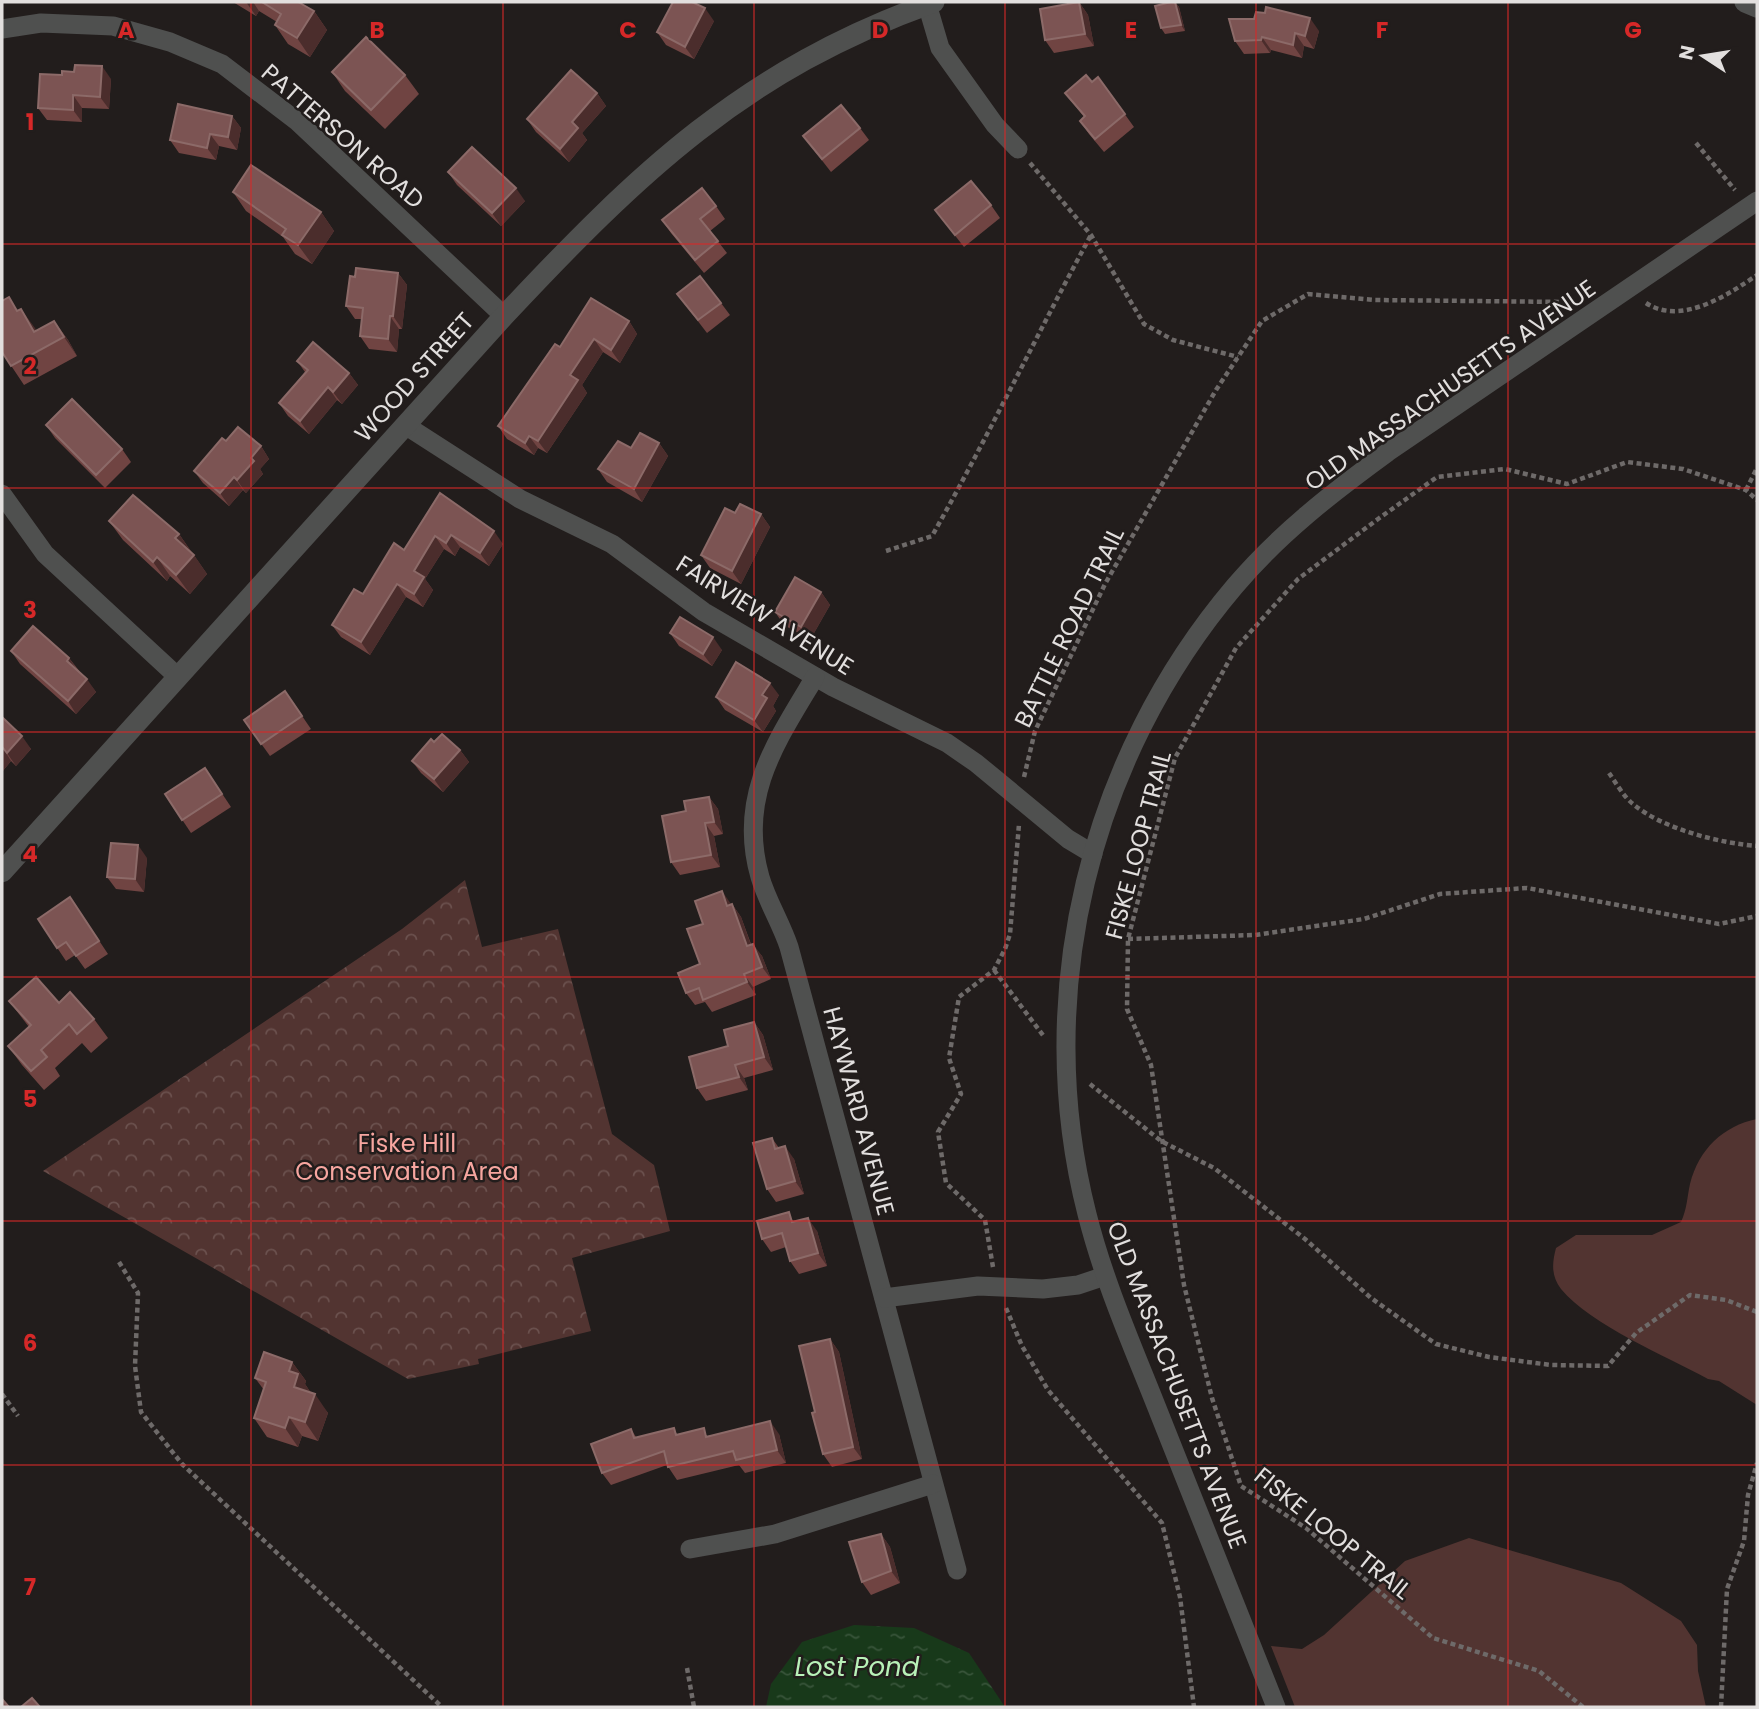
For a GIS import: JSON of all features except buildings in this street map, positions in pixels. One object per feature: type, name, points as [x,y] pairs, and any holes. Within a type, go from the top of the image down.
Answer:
[{"type":"street","points":[[1745,2],[1757,7]]},
{"type":"street","points":[[930,3],[940,48],[996,125],[1018,149]]},
{"type":"street","name":"WOOD STREET","points":[[2,872],[504,316],[629,188],[719,113],[769,79],[819,51],[930,3]]},
{"type":"street","name":"PATTERSON ROAD","points":[[2,29],[41,23],[113,26],[170,42],[222,64],[298,122],[504,316]]},
{"type":"street","name":"OLD MASSACHUSETTS AVENUE","points":[[1276,1707],[1105,1276],[1077,1167],[1065,1046],[1073,944],[1093,854],[1128,756],[1164,687],[1214,612],[1274,545],[1332,494],[1388,452],[1757,201]]},
{"type":"street","name":"FAIRVIEW AVENUE","points":[[405,425],[520,499],[612,544],[695,607],[815,677],[947,743],[1068,839],[1093,854]]},
{"type":"street","points":[[2,494],[45,554],[177,677]]},
{"type":"street","name":"HAYWARD AVENUE","points":[[815,677],[762,773],[755,811],[756,852],[760,877],[786,939],[957,1570]]},
{"type":"street","points":[[884,1298],[978,1286],[1043,1289],[1078,1285],[1105,1276]]},
{"type":"street","points":[[690,1549],[775,1534],[933,1485]]},
{"type":"path","points":[[1696,143],[1736,190]]},
{"type":"path","points":[[1018,149],[1091,235],[1144,324],[1173,341],[1238,357]]},
{"type":"path","points":[[886,551],[932,536],[984,445],[1032,344],[1091,235]]},
{"type":"path","points":[[1642,301],[1656,310],[1684,310],[1726,296],[1757,275]]},
{"type":"path","name":"BATTLE ROAD TRAIL","points":[[1194,1707],[1180,1597],[1162,1523],[1048,1390],[1022,1346],[998,1287],[985,1220],[946,1183],[938,1132],[961,1094],[949,1058],[959,997],[993,970],[1010,934],[1021,800],[1035,731],[1105,584],[1238,357],[1262,321],[1307,294],[1374,300],[1514,304],[1583,302]]},
{"type":"path","name":"FISKE LOOP TRAIL","points":[[1583,1707],[1539,1671],[1433,1638],[1306,1528],[1241,1486],[1212,1398],[1184,1285],[1151,1065],[1127,1009],[1128,939],[1175,758],[1236,648],[1298,579],[1437,477],[1504,469],[1567,484],[1627,462],[1683,469],[1746,490],[1757,500]]},
{"type":"path","points":[[1746,490],[1757,468]]},
{"type":"path","points":[[1609,773],[1632,804],[1670,824],[1723,844],[1757,846]]},
{"type":"path","points":[[1128,939],[1255,934],[1364,919],[1440,894],[1527,888],[1718,924],[1757,916]]},
{"type":"path","points":[[1161,1141],[1214,1168],[1305,1239],[1371,1298],[1436,1344],[1489,1357],[1551,1365],[1608,1366],[1636,1334],[1690,1295],[1726,1300],[1757,1312]]},
{"type":"path","points":[[119,1262],[138,1293],[135,1366],[141,1412],[182,1464],[442,1707]]},
{"type":"path","points":[[2,1394],[19,1416]]},
{"type":"path","points":[[1721,1707],[1727,1589],[1744,1541],[1748,1495],[1757,1463]]},
{"type":"path","points":[[687,1668],[694,1707]]},
{"type":"green space","name":"Fiske Hill Conservation Area","points":[[465,880],[482,947],[558,929],[612,1134],[654,1165],[670,1231],[572,1258],[591,1331],[478,1359],[479,1364],[408,1379],[43,1171],[402,929]]},
{"type":"green space","points":[[1757,1119],[1757,1405],[1719,1381],[1708,1379],[1651,1350],[1591,1315],[1561,1289],[1555,1279],[1553,1264],[1556,1248],[1576,1235],[1652,1235],[1681,1222],[1694,1171],[1706,1150],[1723,1133]]},
{"type":"green space","points":[[1469,1538],[1621,1583],[1681,1621],[1697,1645],[1698,1671],[1706,1707],[1295,1707],[1271,1646],[1302,1649],[1324,1635],[1405,1561]]},
{"type":"water","name":"Lost Pond","points":[[854,1625],[914,1628],[969,1653],[1005,1707],[766,1707],[771,1684],[802,1642]]}]
